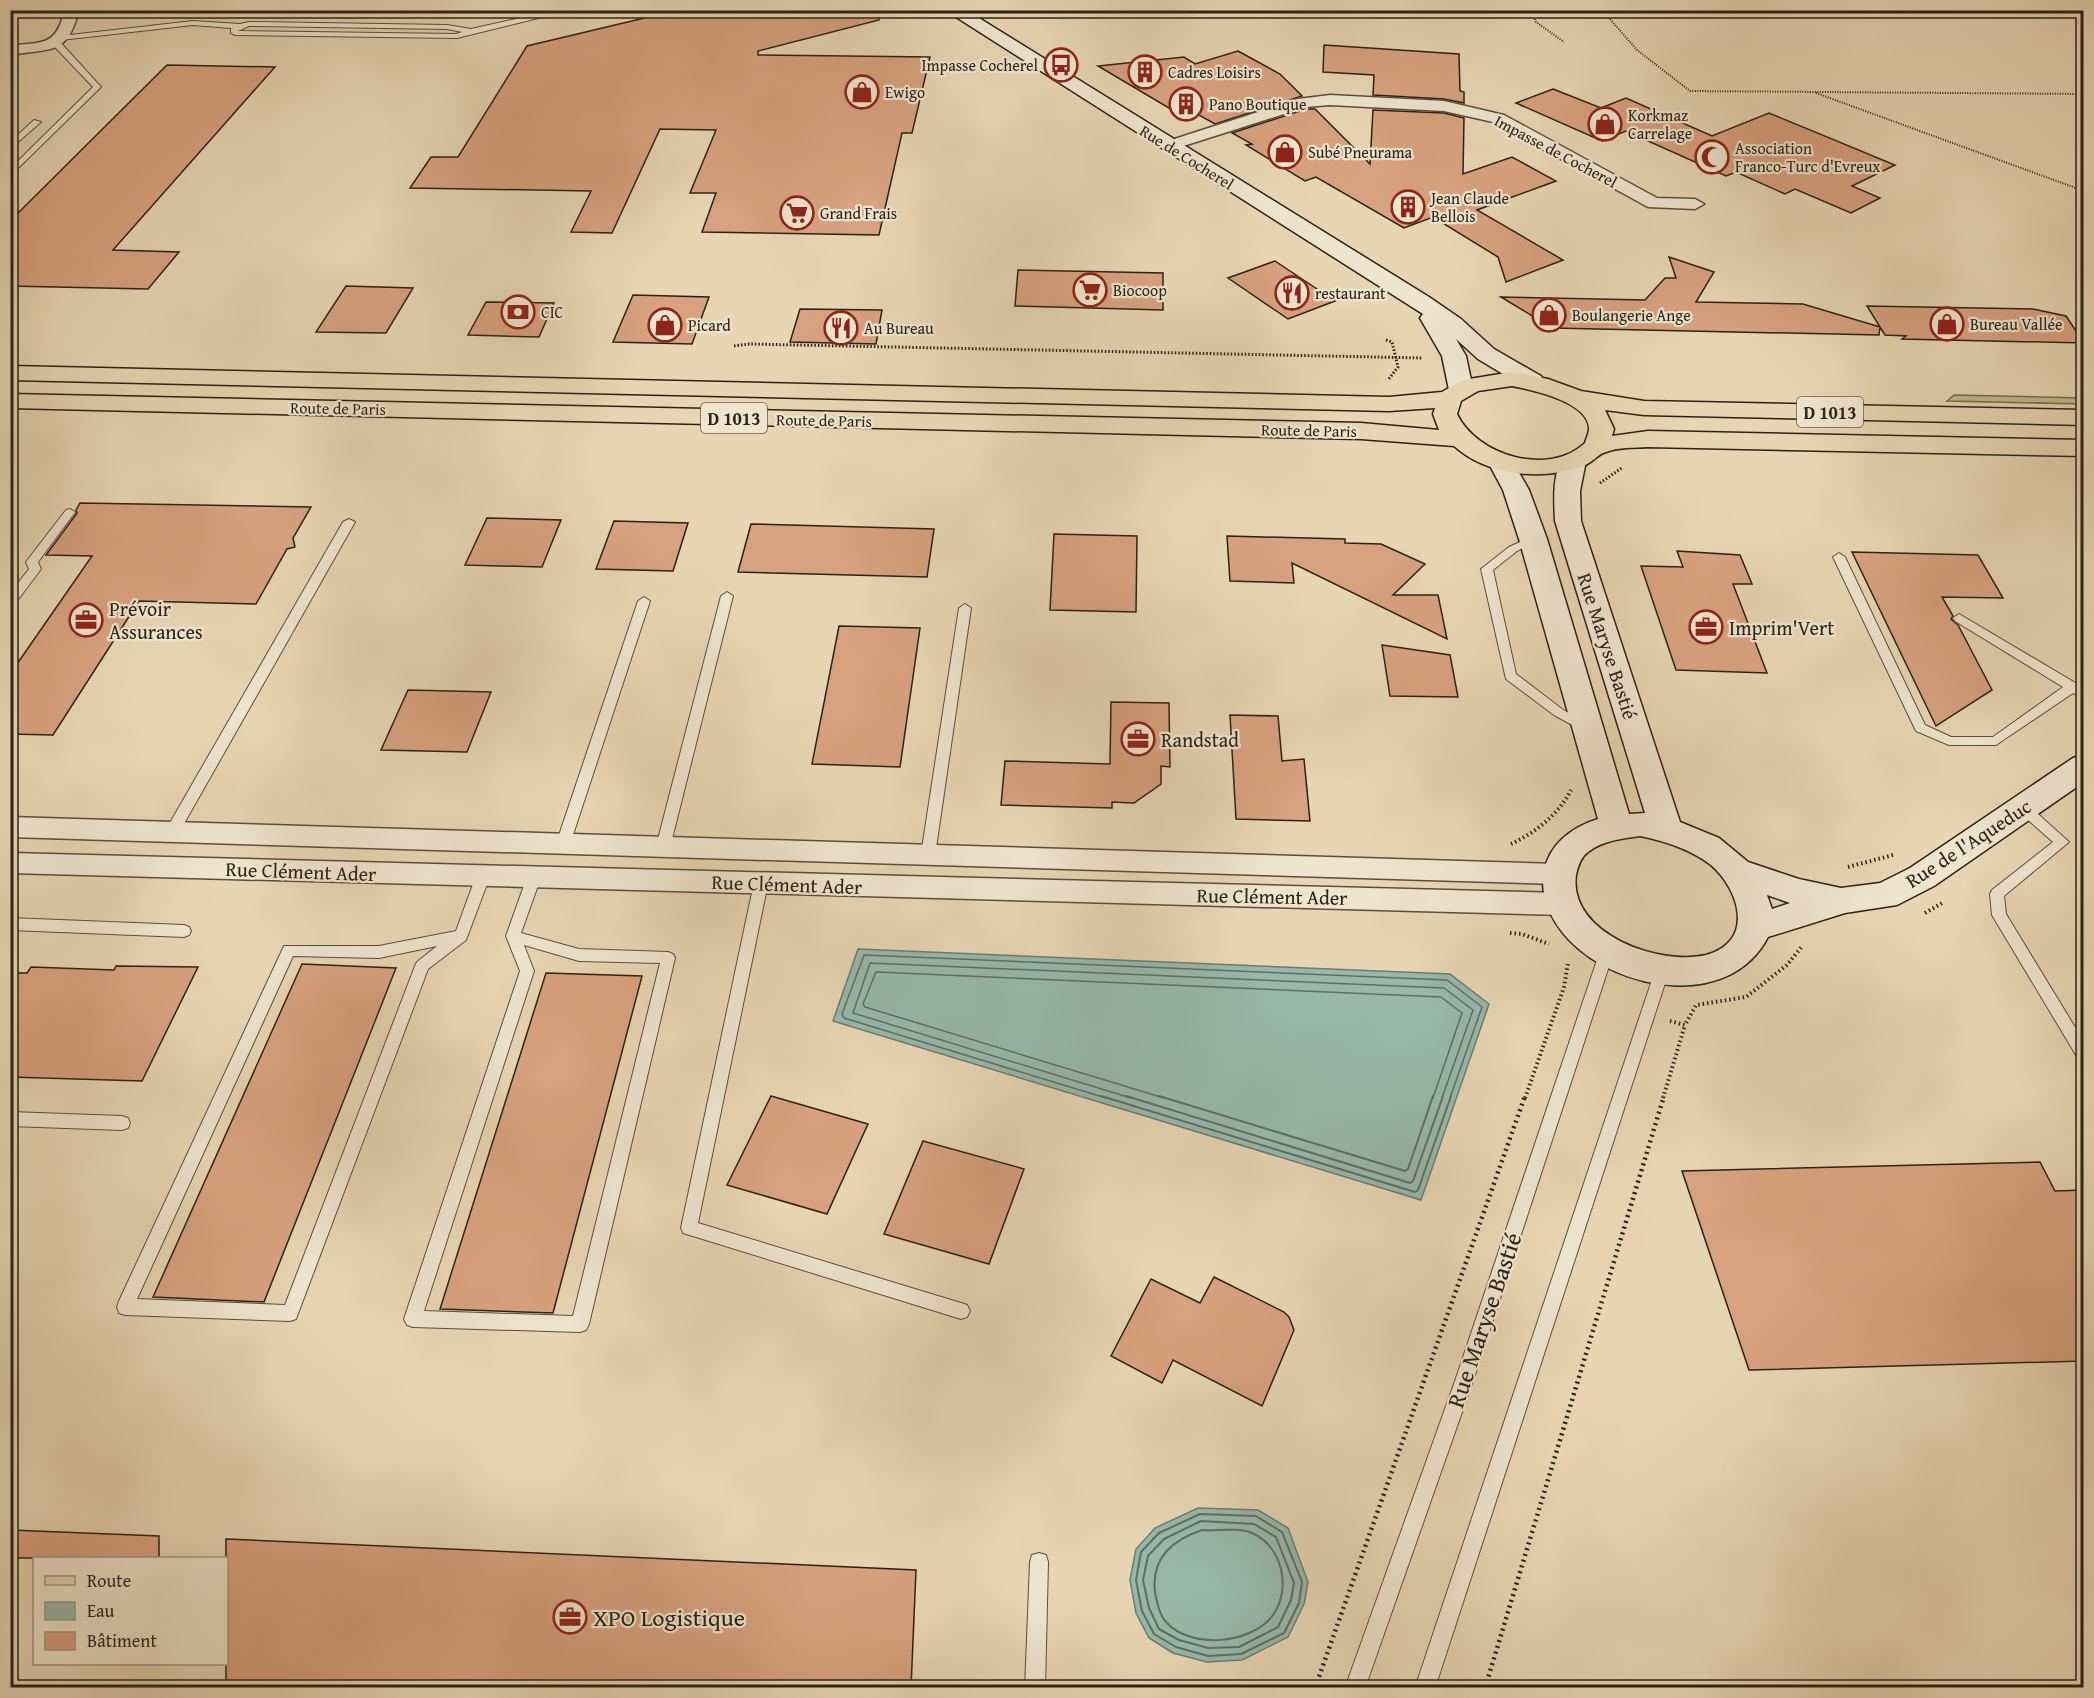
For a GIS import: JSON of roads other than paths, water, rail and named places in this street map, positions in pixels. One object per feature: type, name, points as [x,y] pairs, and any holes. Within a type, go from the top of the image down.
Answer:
[{"type":"main road","name":"Route de Paris","points":[[10,373],[1389,404],[1455,394],[1493,380],[1532,381],[1555,388],[1577,399]]},
{"type":"main road","points":[[1455,394],[1444,411],[1447,425],[1456,439],[1483,456],[1501,462],[1539,467],[1573,461],[1587,454],[1597,445],[1600,433],[1598,421],[1590,409],[1577,399]]},
{"type":"main road","name":"D 1013","points":[[1577,399],[1644,408],[2084,418]]},
{"type":"main road","name":"Route de Paris","points":[[10,401],[1361,431],[1456,439]]},
{"type":"main road","name":"D 1013","points":[[1597,445],[1648,439],[2084,448]]},
{"type":"street","points":[[10,51],[59,41],[66,33],[72,10]]},
{"type":"street","name":"Rue de Cocherel","points":[[953,10],[1421,302],[1453,324],[1486,354],[1532,381]]},
{"type":"street","name":"Impasse de Cocherel","points":[[1168,146],[1304,102],[1330,100],[1444,106],[1498,118],[1654,203],[1695,204]]},
{"type":"street","name":"Rue de Cocherel","points":[[1421,302],[1447,341],[1455,394]]},
{"type":"street","name":"Rue Maryse Bastié","points":[[1573,461],[1567,491],[1568,521],[1666,828]]},
{"type":"street","name":"Rue Maryse Bastié","points":[[1501,462],[1516,490],[1533,539],[1616,825]]},
{"type":"street","name":"Rue de l'Aqueduc","points":[[1755,927],[1845,900],[1885,896],[1922,877],[2084,766]]},
{"type":"street","points":[[1641,824],[1666,828],[1693,838],[1717,853],[1737,871],[1749,890],[1755,909],[1755,927],[1746,947],[1727,963],[1700,971],[1662,971],[1635,964],[1607,951],[1578,928],[1560,889],[1563,856],[1576,842],[1594,831],[1616,825],[1641,824]]},
{"type":"street","name":"Rue Clément Ader","points":[[10,827],[1487,872],[1560,889]]},
{"type":"street","name":"Rue Clément Ader","points":[[10,863],[761,883],[1560,889]]},
{"type":"street","name":"Rue de l'Aqueduc","points":[[1737,871],[1797,892],[1845,900]]},
{"type":"lane","points":[[59,41],[183,24],[447,27],[471,31],[568,10]]},
{"type":"lane","points":[[10,174],[97,87],[59,41]]},
{"type":"lane","points":[[10,147],[37,122]]},
{"type":"lane","points":[[10,602],[35,569],[32,562],[70,512]]},
{"type":"lane","points":[[172,832],[349,522]]},
{"type":"lane","points":[[1533,539],[1513,549],[1487,570],[1510,676],[1558,712],[1589,730]]},
{"type":"lane","points":[[1839,557],[1920,728],[1949,741],[1996,741],[2072,687]]},
{"type":"lane","points":[[663,847],[727,596]]},
{"type":"lane","points":[[563,844],[644,601]]},
{"type":"lane","points":[[928,855],[965,608]]},
{"type":"lane","points":[[1959,618],[2084,694]]},
{"type":"lane","points":[[2023,808],[2062,842],[1997,894],[1999,915],[2084,1056]]},
{"type":"lane","points":[[461,936],[379,952],[289,950],[125,1307],[290,1313],[422,966],[461,936],[483,876]]},
{"type":"lane","points":[[513,936],[579,956],[668,958],[580,1324],[413,1319],[527,971],[513,936],[534,877]]},
{"type":"lane","points":[[761,883],[689,1228],[961,1311]]},
{"type":"lane","points":[[10,924],[184,931]]},
{"type":"lane","name":"Rue Maryse Bastié","points":[[1355,1688],[1468,1370],[1607,951]]},
{"type":"lane","points":[[1425,1688],[1662,971]]},
{"type":"lane","points":[[10,1119],[122,1123]]},
{"type":"lane","points":[[1035,1688],[1039,1562]]},
{"type":"water","points":[[858,949],[1450,974],[1489,1004],[1421,1200],[833,1021]]},
{"type":"water","points":[[1198,1508],[1258,1510],[1288,1528],[1308,1582],[1304,1604],[1288,1637],[1242,1660],[1207,1662],[1173,1653],[1149,1638],[1136,1613],[1130,1580],[1136,1549],[1155,1528]]},
{"type":"place","name":"Impasse Cocherel","points":[[1061,65]]},
{"type":"place","name":"Cadres Loisirs","points":[[1145,72]]},
{"type":"place","name":"Ewigo","points":[[862,92]]},
{"type":"place","name":"Pano Boutique","points":[[1186,104]]},
{"type":"place","name":"Korkmaz Carrelage","points":[[1605,124]]},
{"type":"place","name":"Subé Pneurama","points":[[1285,152]]},
{"type":"place","name":"Association Franco-Turc d'Evreux","points":[[1712,157]]},
{"type":"place","name":"Jean Claude Bellois","points":[[1408,207]]},
{"type":"place","name":"Grand Frais","points":[[797,213]]},
{"type":"place","name":"Biocoop","points":[[1090,290]]},
{"type":"place","name":"restaurant","points":[[1292,293]]},
{"type":"place","name":"CIC","points":[[518,312]]},
{"type":"place","name":"Boulangerie Ange","points":[[1549,315]]},
{"type":"place","name":"Bureau Vallée","points":[[1947,324]]},
{"type":"place","name":"Picard","points":[[665,325]]},
{"type":"place","name":"Au Bureau","points":[[841,328]]},
{"type":"place","name":"Prévoir Assurances","points":[[86,620]]},
{"type":"place","name":"Imprim'Vert","points":[[1706,627]]},
{"type":"place","name":"Randstad","points":[[1138,739]]},
{"type":"place","name":"XPO Logistique","points":[[570,1617]]}]
